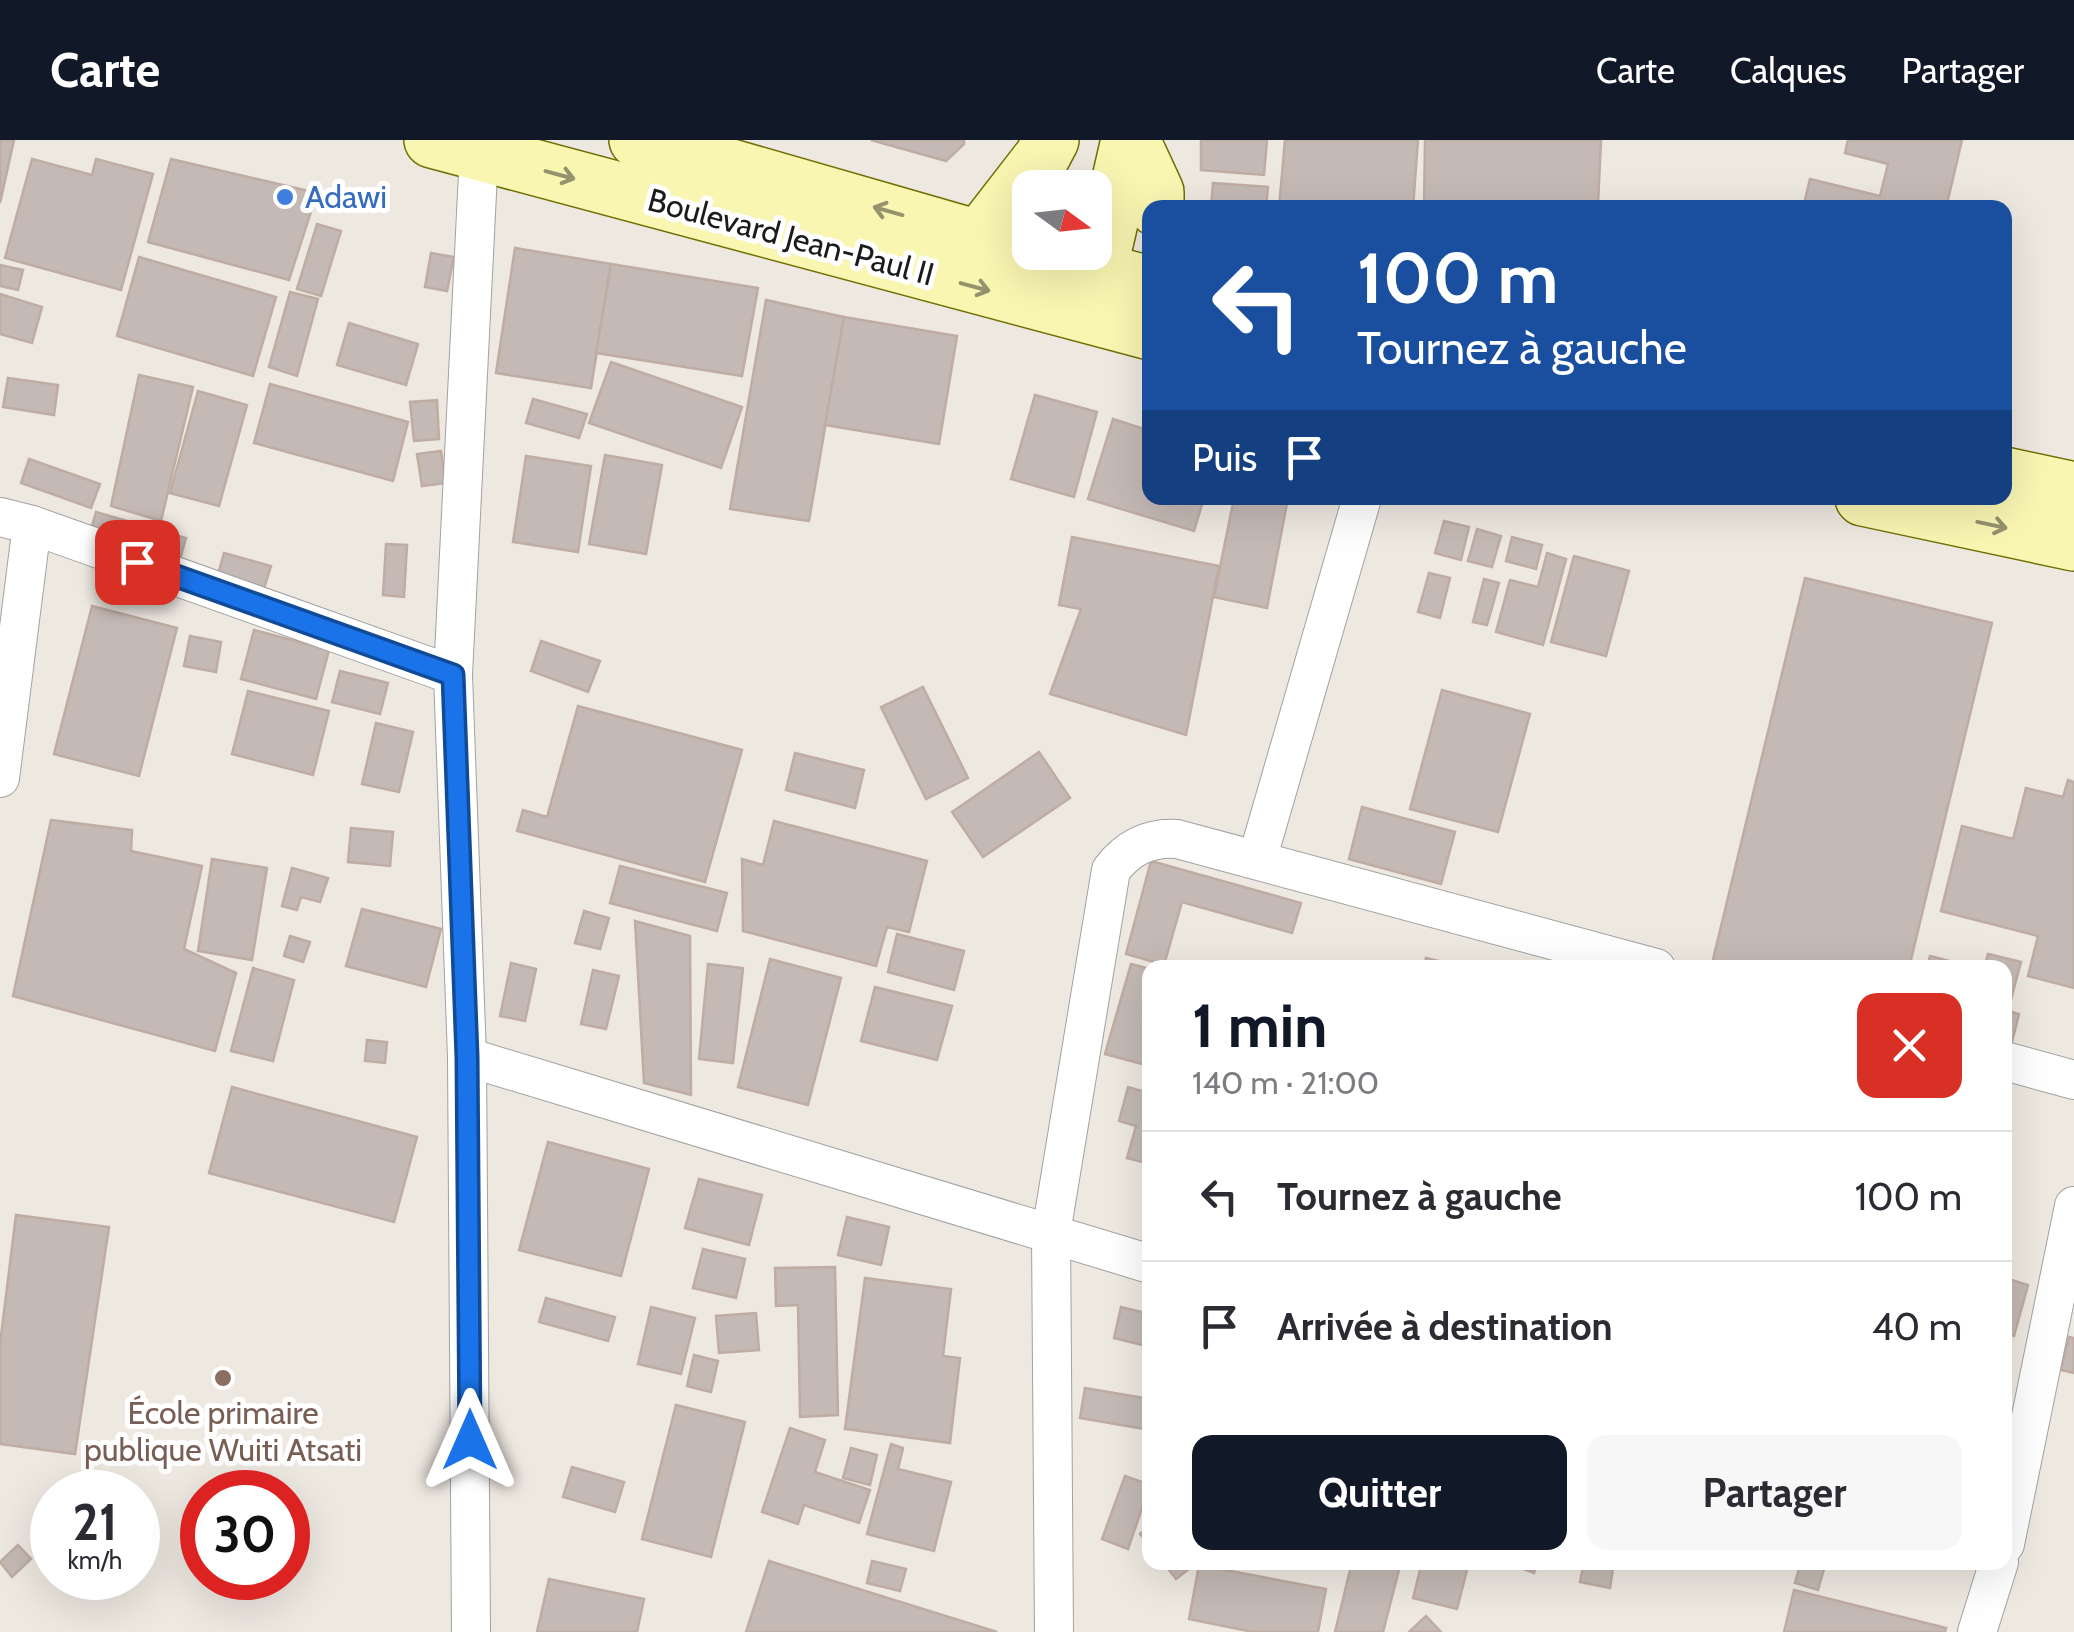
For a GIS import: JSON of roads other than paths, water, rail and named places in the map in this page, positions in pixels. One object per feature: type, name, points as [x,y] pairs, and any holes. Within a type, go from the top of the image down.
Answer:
[{"type":"main road","name":"Boulevard Jean-Paul II","points":[[636,140],[1012,246]]},
{"type":"main road","points":[[980,236],[1051,140]]},
{"type":"main road","points":[[1057,170],[1062,140]]},
{"type":"main road","points":[[1130,140],[1156,192],[1156,200]]},
{"type":"main road","points":[[1128,302],[1130,140]]},
{"type":"main road","name":"Boulevard Jean-Paul II","points":[[455,147],[1059,310],[1128,302]]},
{"type":"main road","points":[[1048,270],[1059,310]]},
{"type":"main road","name":"Boulevard Jean-Paul II","points":[[1071,270],[1128,302]]},
{"type":"main road","points":[[2012,477],[2074,490]]},
{"type":"main road","points":[[1896,505],[2074,543]]},
{"type":"street","points":[[455,147],[453,675],[467,1057],[472,1632]]},
{"type":"street","points":[[1257,860],[1360,505]]},
{"type":"street","points":[[0,778],[16,521],[453,675]]},
{"type":"street","points":[[1054,1632],[1051,1233],[1111,870],[1122,855],[1158,838],[1177,840],[1626,960]]},
{"type":"street","points":[[467,1057],[1142,1261]]},
{"type":"street","points":[[2012,1063],[2074,1080]]},
{"type":"street","points":[[2012,1504],[2074,1206]]},
{"type":"street","points":[[1977,1632],[1996,1570]]},
{"type":"place","name":"Adawi","points":[[285,197]]},
{"type":"place","name":"École primaire publique Wuiti Atsati","points":[[223,1378]]}]
